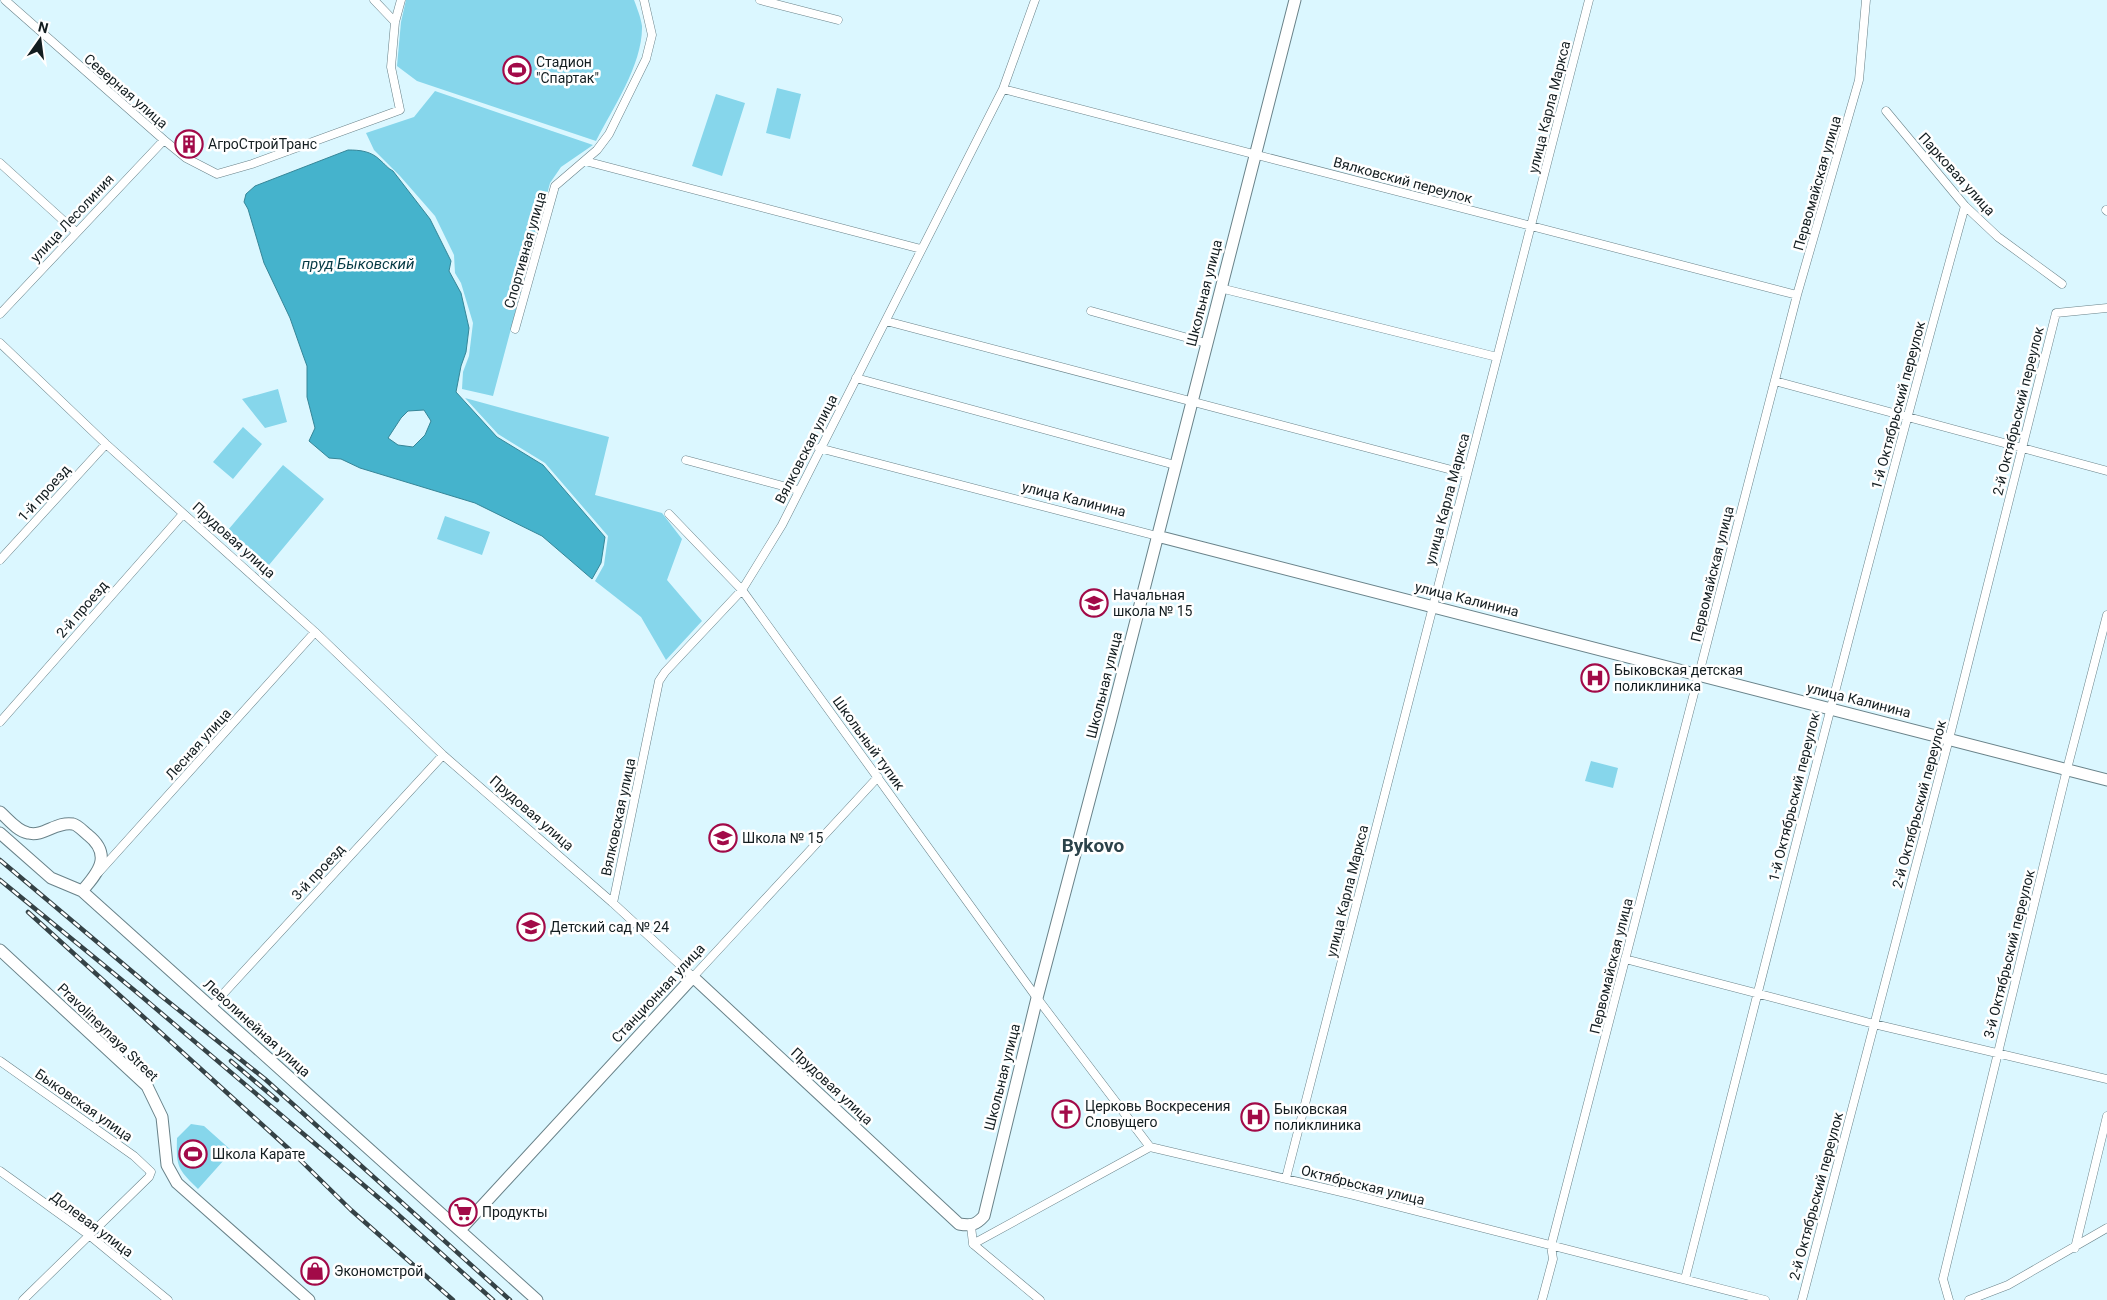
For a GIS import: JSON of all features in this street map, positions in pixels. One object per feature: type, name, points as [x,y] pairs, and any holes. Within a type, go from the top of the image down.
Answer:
[{"type":"main road","name":"Школьная улица","points":[[970,1226],[977,1223],[984,1216],[1037,998],[1110,722],[1254,153],[1295,0]]},
{"type":"main road","name":"улица Калинина","points":[[1157,536],[2107,780]]},
{"type":"main road","points":[[0,812],[26,833],[36,834],[63,824],[74,824],[94,839],[101,857],[99,872],[82,891]]},
{"type":"main road","name":"Леволинейная улица","points":[[0,833],[51,878],[82,891],[537,1300]]},
{"type":"main road","name":"Pravolineynaya Street","points":[[0,950],[147,1086],[162,1117],[166,1164],[177,1182],[309,1300]]},
{"type":"main road","name":"Прудовая улица","points":[[693,977],[959,1224],[970,1226]]},
{"type":"main road","name":"Станционная улица","points":[[460,1230],[693,977]]},
{"type":"street","name":"Северная улица","points":[[5,0],[164,140],[186,158],[217,174],[400,110],[391,67],[395,22]]},
{"type":"street","points":[[374,0],[395,22]]},
{"type":"street","points":[[395,22],[401,0]]},
{"type":"street","name":"Спортивная улица","points":[[515,329],[556,186],[597,150],[609,134],[646,59],[652,35],[644,0]]},
{"type":"street","points":[[760,0],[838,20]]},
{"type":"street","name":"Вялковская улица","points":[[613,903],[659,681],[665,672],[742,590],[769,548],[1003,89],[1035,0]]},
{"type":"street","name":"улица Карла Маркса","points":[[1286,1178],[1589,0]]},
{"type":"street","name":"Первомайская улица","points":[[1542,1300],[1553,1259],[1551,1246],[1774,381],[1859,80],[1866,0]]},
{"type":"street","name":"Вялковский переулок","points":[[1003,89],[1797,295]]},
{"type":"street","name":"Парковая улица","points":[[1886,111],[1965,206],[1998,237],[2062,284]]},
{"type":"street","name":"улица Лесолиния","points":[[0,314],[164,140]]},
{"type":"street","points":[[584,161],[921,249]]},
{"type":"street","points":[[0,163],[76,232]]},
{"type":"street","name":"1-й Октябрьский переулок","points":[[1685,1279],[1830,708],[1965,206]]},
{"type":"street","points":[[1220,288],[1498,357]]},
{"type":"street","name":"2-й Октябрьский переулок","points":[[1802,1300],[1949,738],[2056,313],[2107,308]]},
{"type":"street","points":[[1091,311],[1206,343]]},
{"type":"street","points":[[886,321],[1192,400],[1467,474]]},
{"type":"street","name":"Прудовая улица","points":[[0,344],[106,444],[315,632],[444,755],[613,903],[693,977]]},
{"type":"street","points":[[856,378],[1175,465]]},
{"type":"street","points":[[1774,381],[2107,470]]},
{"type":"street","name":"1-й проезд","points":[[0,560],[106,444]]},
{"type":"street","name":"улица Калинина","points":[[819,448],[1157,536]]},
{"type":"street","points":[[686,460],[798,490]]},
{"type":"street","name":"2-й проезд","points":[[0,722],[183,514]]},
{"type":"street","name":"Школьный тупик","points":[[669,514],[742,590],[1037,998],[1150,1147]]},
{"type":"street","name":"3-й Октябрьский переулок","points":[[1949,1300],[1943,1280],[2067,769],[2107,615]]},
{"type":"street","name":"Лесная улица","points":[[99,872],[315,632]]},
{"type":"street","name":"3-й проезд","points":[[212,1006],[444,755]]},
{"type":"street","name":"Станционная улица","points":[[693,977],[878,778]]},
{"type":"street","points":[[1625,959],[1758,992],[1874,1024],[2107,1080]]},
{"type":"street","name":"Быковская улица","points":[[0,1061],[134,1156],[151,1172],[149,1177],[89,1235]]},
{"type":"street","points":[[2075,1248],[2107,1116]]},
{"type":"street","points":[[973,1244],[1150,1147]]},
{"type":"street","name":"Октябрьская улица","points":[[1150,1147],[1286,1178],[1764,1300]]},
{"type":"street","name":"Долевая улица","points":[[0,1171],[89,1235],[168,1300]]},
{"type":"street","points":[[970,1226],[973,1244],[1040,1300]]},
{"type":"street","points":[[1969,1300],[2008,1285],[2107,1228]]},
{"type":"street","points":[[22,1300],[89,1235]]},
{"type":"shaded area","name":"Стадион \"Спартак\"","points":[[406,0],[634,0],[642,26],[638,55],[626,85],[596,141],[417,81],[397,66],[401,22]]},
{"type":"shaded area","points":[[777,88],[801,94],[790,139],[766,133]]},
{"type":"shaded area","points":[[435,91],[593,145],[561,167],[550,183],[493,396],[462,389],[463,372],[469,356],[473,323],[461,283],[455,273],[454,255],[435,216],[374,150],[366,133],[414,117]]},
{"type":"shaded area","points":[[716,94],[745,103],[722,176],[692,166]]},
{"type":"shaded area","points":[[278,389],[287,422],[265,428],[242,399]]},
{"type":"shaded area","points":[[465,398],[609,437],[595,495],[662,513],[682,539],[667,580],[702,621],[666,660],[641,617],[595,581],[604,565],[608,536],[545,463],[498,434]]},
{"type":"shaded area","points":[[243,427],[262,444],[233,479],[213,462]]},
{"type":"shaded area","points":[[283,465],[324,499],[269,565],[228,530]]},
{"type":"shaded area","points":[[445,516],[490,532],[482,555],[437,539]]},
{"type":"shaded area","points":[[1591,761],[1618,768],[1613,788],[1585,781]]},
{"type":"shaded area","points":[[191,1124],[204,1126],[232,1151],[198,1189],[182,1172],[177,1156],[177,1138]]},
{"type":"water","name":"пруд Быковский","points":[[348,150],[369,153],[377,157],[393,171],[430,219],[451,261],[449,271],[461,293],[469,328],[466,352],[456,392],[497,437],[543,465],[605,537],[601,563],[592,579],[542,536],[475,503],[360,468],[341,459],[329,458],[309,441],[315,428],[307,397],[307,366],[290,318],[264,263],[248,209],[244,202],[246,194],[255,186]],"holes":[[[424,410],[431,421],[425,435],[413,447],[398,445],[388,438],[408,411]]]},
{"type":"railway","points":[[0,860],[160,995],[265,1079],[510,1300]]},
{"type":"railway","points":[[0,880],[134,990],[393,1210],[493,1300]]},
{"type":"railway","points":[[28,912],[290,1150],[351,1210],[453,1300]]},
{"type":"railway","points":[[231,1061],[277,1100]]},
{"type":"place","name":"Стадион \"Спартак\"","points":[[517,70]]},
{"type":"place","name":"АгроСтройТранс","points":[[189,144]]},
{"type":"place","name":"Начальная школа № 15","points":[[1094,603]]},
{"type":"place","name":"Быковская детская поликлиника","points":[[1595,678]]},
{"type":"place","name":"Школа № 15","points":[[723,838]]},
{"type":"place","name":"Детский сад № 24","points":[[531,927]]},
{"type":"place","name":"Церковь Воскресения Словущего","points":[[1066,1114]]},
{"type":"place","name":"Быковская поликлиника","points":[[1255,1117]]},
{"type":"place","name":"Школа Карате","points":[[193,1154]]},
{"type":"place","name":"Продукты","points":[[463,1212]]},
{"type":"place","name":"Экономстрой","points":[[315,1271]]},
{"type":"district","name":"Bykovo","points":[[1093,845]]}]
